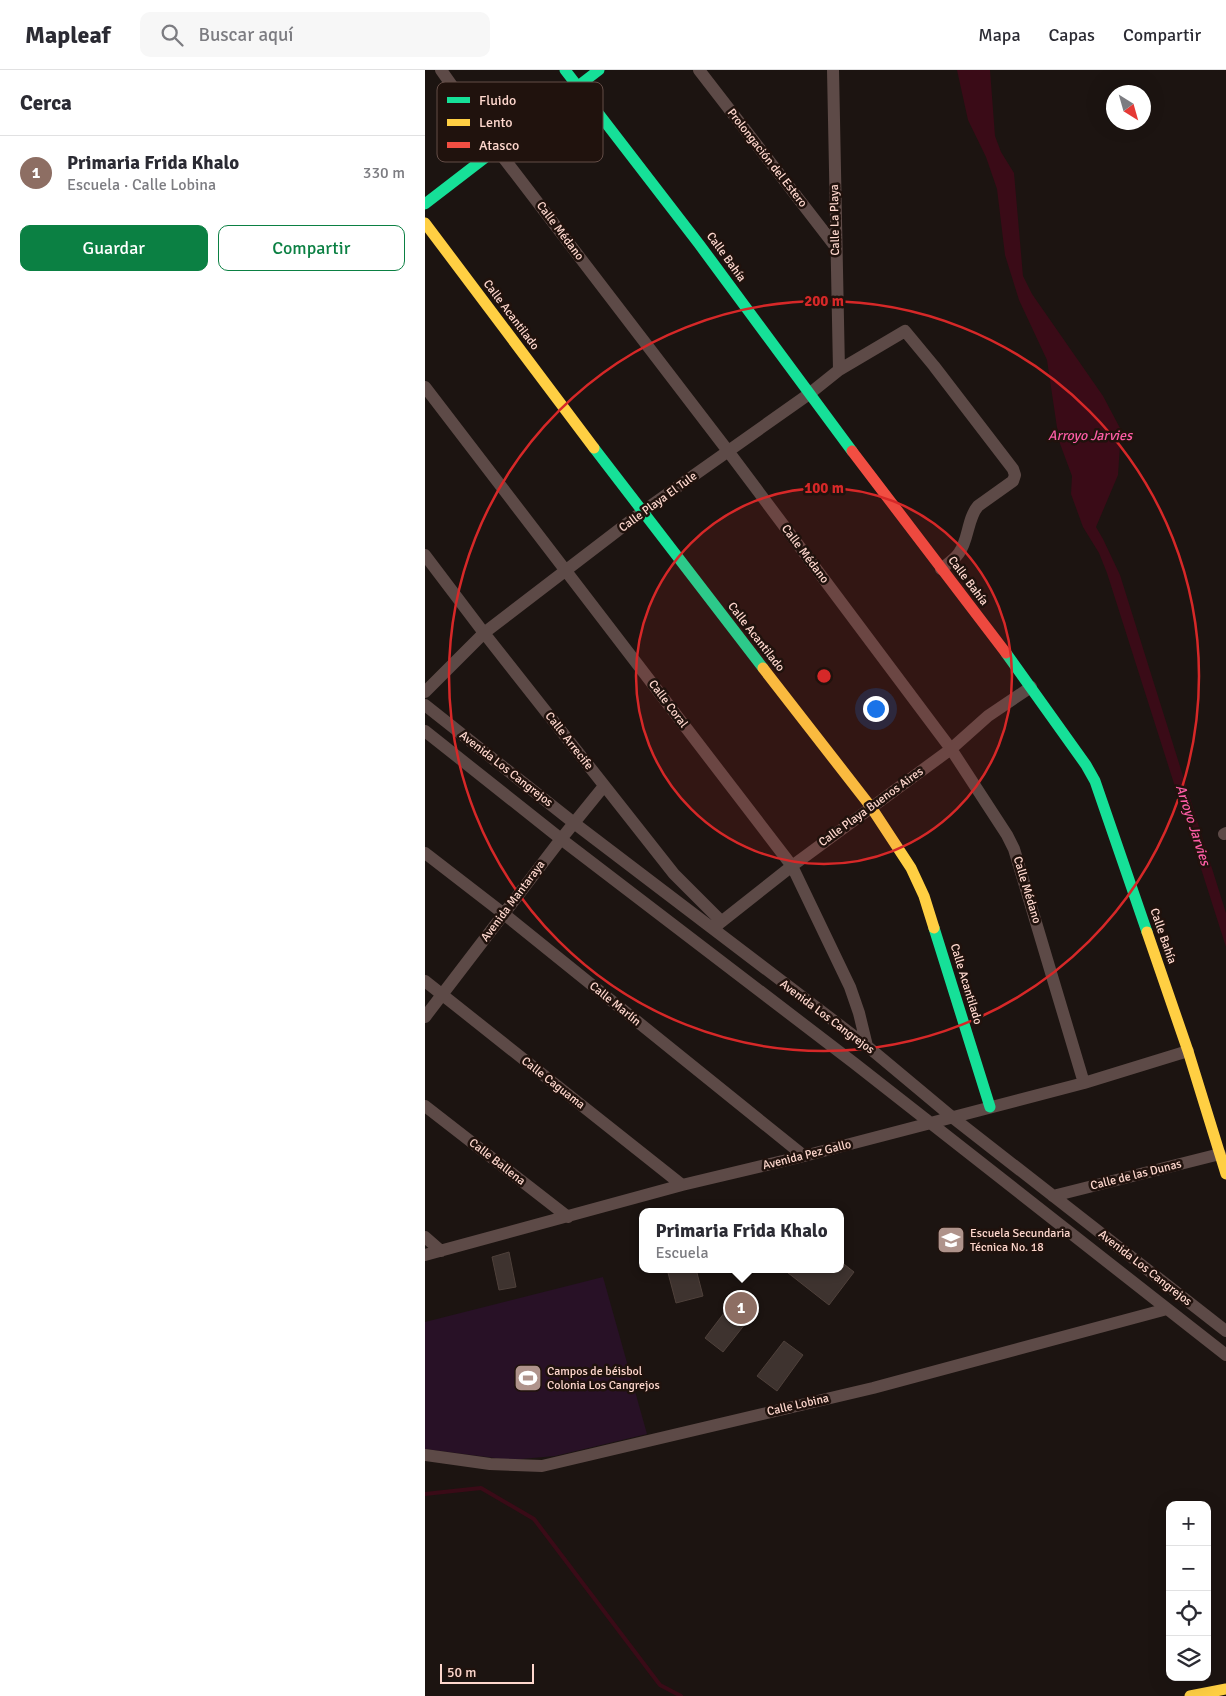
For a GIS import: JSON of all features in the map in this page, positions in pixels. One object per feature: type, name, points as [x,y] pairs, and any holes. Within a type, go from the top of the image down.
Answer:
[{"type":"main road","name":"Calle Bahía","points":[[565,70],[574,82]]},
{"type":"main road","points":[[582,82],[599,70]]},
{"type":"main road","name":"Calle Bahía","points":[[603,120],[699,244],[809,394],[1031,687],[1087,765],[1095,781],[1188,1051],[1226,1174]]},
{"type":"main road","points":[[425,204],[478,162]]},
{"type":"main road","name":"Calle Acantilado","points":[[425,223],[642,512],[871,807],[919,882],[990,1107]]},
{"type":"main road","points":[[1190,1696],[1226,1689]]},
{"type":"street","name":"Calle Médano","points":[[441,70],[449,82]]},
{"type":"street","name":"Prolongación del Estero","points":[[699,70],[835,246]]},
{"type":"street","name":"Calle La Playa","points":[[833,70],[835,246],[839,370]]},
{"type":"street","name":"Calle Médano","points":[[507,162],[951,749],[1014,849],[1084,1083]]},
{"type":"street","name":"Calle Playa El Tule","points":[[425,692],[484,633],[642,512],[809,394],[839,370],[905,331],[1002,454],[1015,475],[1013,481],[978,506],[974,511],[959,553],[941,569]]},
{"type":"street","name":"Calle Coral","points":[[425,387],[792,866],[850,987],[867,1046]]},
{"type":"street","name":"Calle Arrecife","points":[[425,555],[604,786],[717,925]]},
{"type":"street","name":"Calle Playa Buenos Aires","points":[[717,925],[792,866],[951,749],[989,716],[1031,687]]},
{"type":"street","name":"Avenida Los Cangrejos","points":[[425,705],[574,823],[717,925],[952,1117],[1226,1331]]},
{"type":"street","name":"Avenida Los Cangrejos","points":[[425,731],[561,839],[847,1058],[1226,1355]]},
{"type":"street","name":"Avenida Mantaraya","points":[[425,1017],[561,839],[604,786]]},
{"type":"street","name":"Calle Marlín","points":[[425,853],[504,914],[804,1156]]},
{"type":"street","name":"Calle Caguama","points":[[425,981],[682,1186]]},
{"type":"street","name":"Avenida Pez Gallo","points":[[425,1255],[682,1186],[1084,1083],[1188,1051]]},
{"type":"street","name":"Calle Ballena","points":[[425,1106],[569,1217]]},
{"type":"street","name":"Calle de las Dunas","points":[[1053,1196],[1220,1154]]},
{"type":"street","points":[[425,1237],[441,1250]]},
{"type":"street","name":"Calle Lobina","points":[[425,1455],[490,1464],[542,1466],[873,1388],[1167,1309]]},
{"type":"shaded area","name":"Campos de béisbol Colonia Los Cangrejos","points":[[603,1277],[647,1434],[555,1456],[510,1460],[425,1449],[425,1322]]},
{"type":"water","name":"Arroyo Jarvies","points":[[957,70],[990,70],[995,136],[1001,152],[1014,173],[1023,276],[1032,294],[1103,396],[1121,430],[1118,475],[1096,527],[1120,575],[1226,913],[1226,947],[1107,573],[1099,553],[1083,527],[1071,494],[1072,476],[1059,441],[1047,360],[1019,300],[1005,255],[997,189],[986,157],[968,120]]},
{"type":"building","points":[[509,1252],[516,1287],[499,1290],[492,1257]]},
{"type":"building","points":[[844,1264],[854,1272],[829,1305],[788,1273],[844,1273]]},
{"type":"building","points":[[668,1273],[697,1273],[703,1296],[676,1303]]},
{"type":"building","points":[[734,1300],[753,1314],[723,1352],[705,1338]]},
{"type":"building","points":[[784,1341],[803,1355],[777,1391],[757,1376]]},
{"type":"waterway","points":[[425,1494],[481,1488],[534,1519],[660,1685],[681,1696]]},
{"type":"traffic: fast","points":[[565,70],[574,82]]},
{"type":"traffic: fast","points":[[583,82],[599,70]]},
{"type":"traffic: fast","points":[[603,119],[699,244],[852,451]]},
{"type":"traffic: fast","points":[[425,204],[480,162]]},
{"type":"traffic: fast","points":[[594,448],[763,668]]},
{"type":"traffic: fast","points":[[1006,653],[1086,765],[1095,781],[1147,932]]},
{"type":"traffic: fast","points":[[934,928],[990,1107]]},
{"type":"traffic: slow","points":[[425,223],[594,448]]},
{"type":"traffic: slow","points":[[763,668],[871,807],[911,868],[924,896],[934,928]]},
{"type":"traffic: slow","points":[[1147,932],[1188,1051],[1226,1174]]},
{"type":"traffic: slow","points":[[1190,1696],[1226,1689]]},
{"type":"traffic: jam","points":[[852,451],[1006,653]]},
{"type":"place","name":"Escuela Secundaria Técnica No. 18","points":[[951,1240]]},
{"type":"place","name":"Primaria Frida Khalo","points":[[741,1308]]},
{"type":"place","name":"Campos de béisbol Colonia Los Cangrejos","points":[[528,1378]]}]
